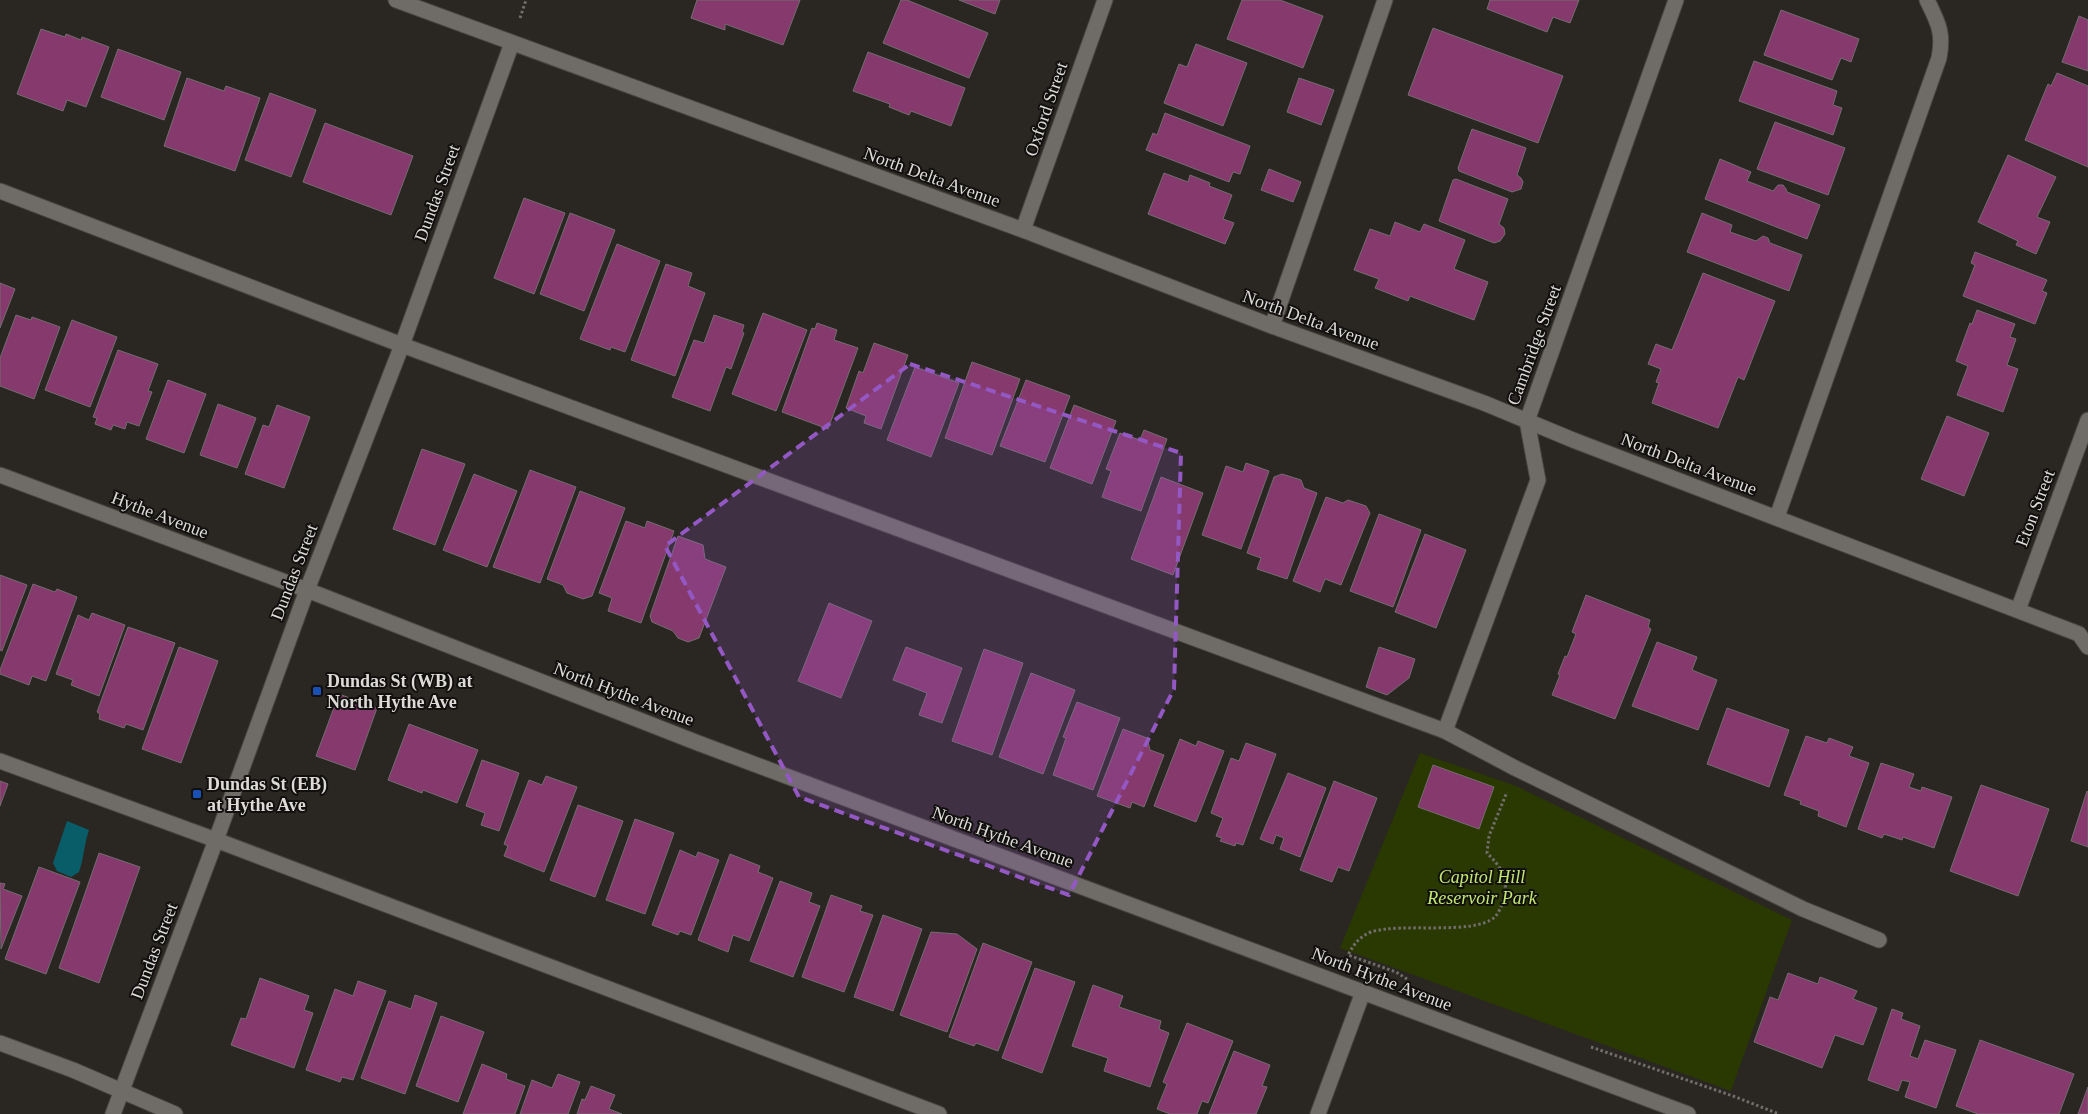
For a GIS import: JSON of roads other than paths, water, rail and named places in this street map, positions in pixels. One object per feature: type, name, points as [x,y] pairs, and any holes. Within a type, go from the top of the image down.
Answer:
[{"type":"street","name":"North Delta Avenue","points":[[396,0],[1023,230],[1272,326],[1484,403],[2084,636],[2088,647]]},
{"type":"street","name":"Oxford Street","points":[[1023,230],[1105,0]]},
{"type":"street","points":[[1272,326],[1385,0]]},
{"type":"street","name":"Cambridge Street","points":[[1445,731],[1538,480],[1527,421],[1676,0]]},
{"type":"street","points":[[1777,517],[1939,58],[1942,40],[1941,28],[1927,0]]},
{"type":"street","name":"Dundas Street","points":[[113,1114],[307,590],[402,345],[512,42]]},
{"type":"street","points":[[0,191],[402,345],[1445,731],[1515,768],[1803,909],[1879,940]]},
{"type":"street","name":"Eton Street","points":[[2018,610],[2088,420]]},
{"type":"street","name":"Hythe Avenue","points":[[0,475],[307,590]]},
{"type":"street","name":"North Hythe Avenue","points":[[307,590],[698,743],[1688,1114]]},
{"type":"street","points":[[0,761],[216,840],[939,1114]]},
{"type":"street","points":[[1318,1114],[1363,992]]},
{"type":"street","points":[[0,1043],[73,1070],[176,1114]]},
{"type":"water","points":[[67,821],[89,830],[79,872],[71,877],[57,871],[53,863]]},
{"type":"place","name":"Dundas St (WB) at North Hythe Ave","points":[[317,691]]},
{"type":"place","name":"Dundas St (EB) at Hythe Ave","points":[[197,794]]},
{"type":"park label","name":"Capitol Hill Reservoir Park","points":[[1482,888]]}]
